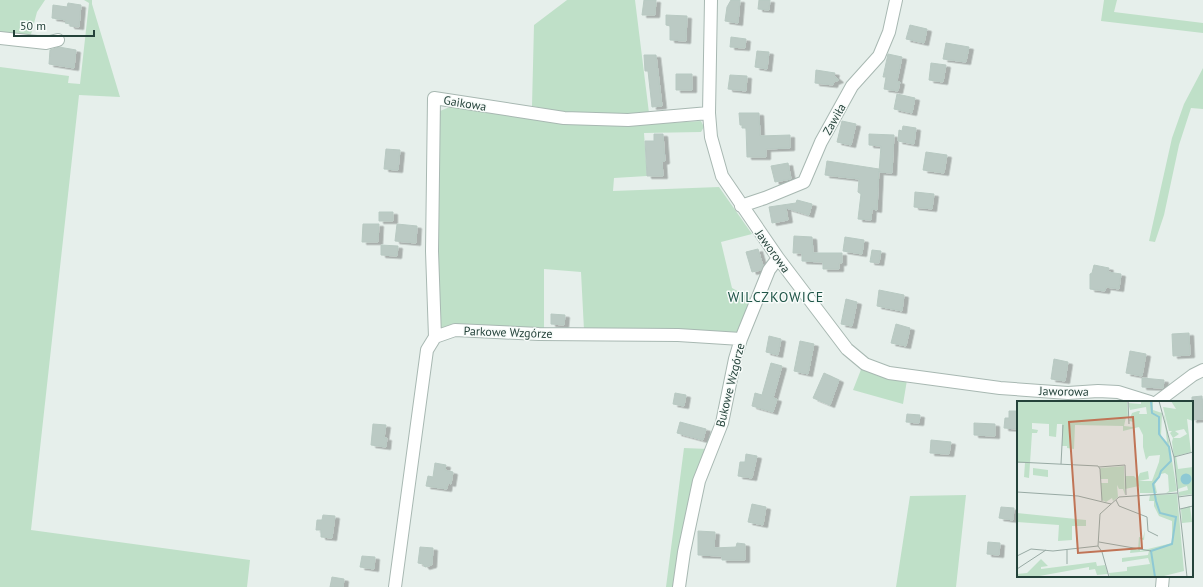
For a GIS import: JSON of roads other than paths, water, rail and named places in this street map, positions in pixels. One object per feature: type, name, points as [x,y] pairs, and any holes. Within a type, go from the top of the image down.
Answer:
[{"type":"street","name":"Jaworowa","points":[[711,0],[709,113],[712,137],[722,176],[741,206],[778,258],[847,349],[865,364],[889,373],[1000,388],[1068,394],[1098,391],[1118,392],[1147,401]]},
{"type":"street","name":"Zawiła","points":[[741,206],[804,182],[821,142],[852,86],[879,56],[890,32],[896,0]]},
{"type":"street","points":[[0,38],[46,43],[58,40]]},
{"type":"street","name":"Gaikowa","points":[[435,337],[432,251],[434,98],[564,118],[628,120],[709,113]]},
{"type":"street","name":"Bukowe Wzgórze","points":[[679,587],[684,552],[700,481],[722,423],[735,359],[741,339],[770,270],[778,258]]},
{"type":"street","name":"Parkowe Wzgórze","points":[[435,337],[455,330],[539,334],[678,335],[741,339]]},
{"type":"street","points":[[395,587],[427,350],[435,337]]},
{"type":"street","points":[[1158,401],[1193,375],[1203,370]]},
{"type":"street","points":[[1162,587],[1163,577]]},
{"type":"district","name":"WILCZKOWICE","points":[[776,297]]}]
